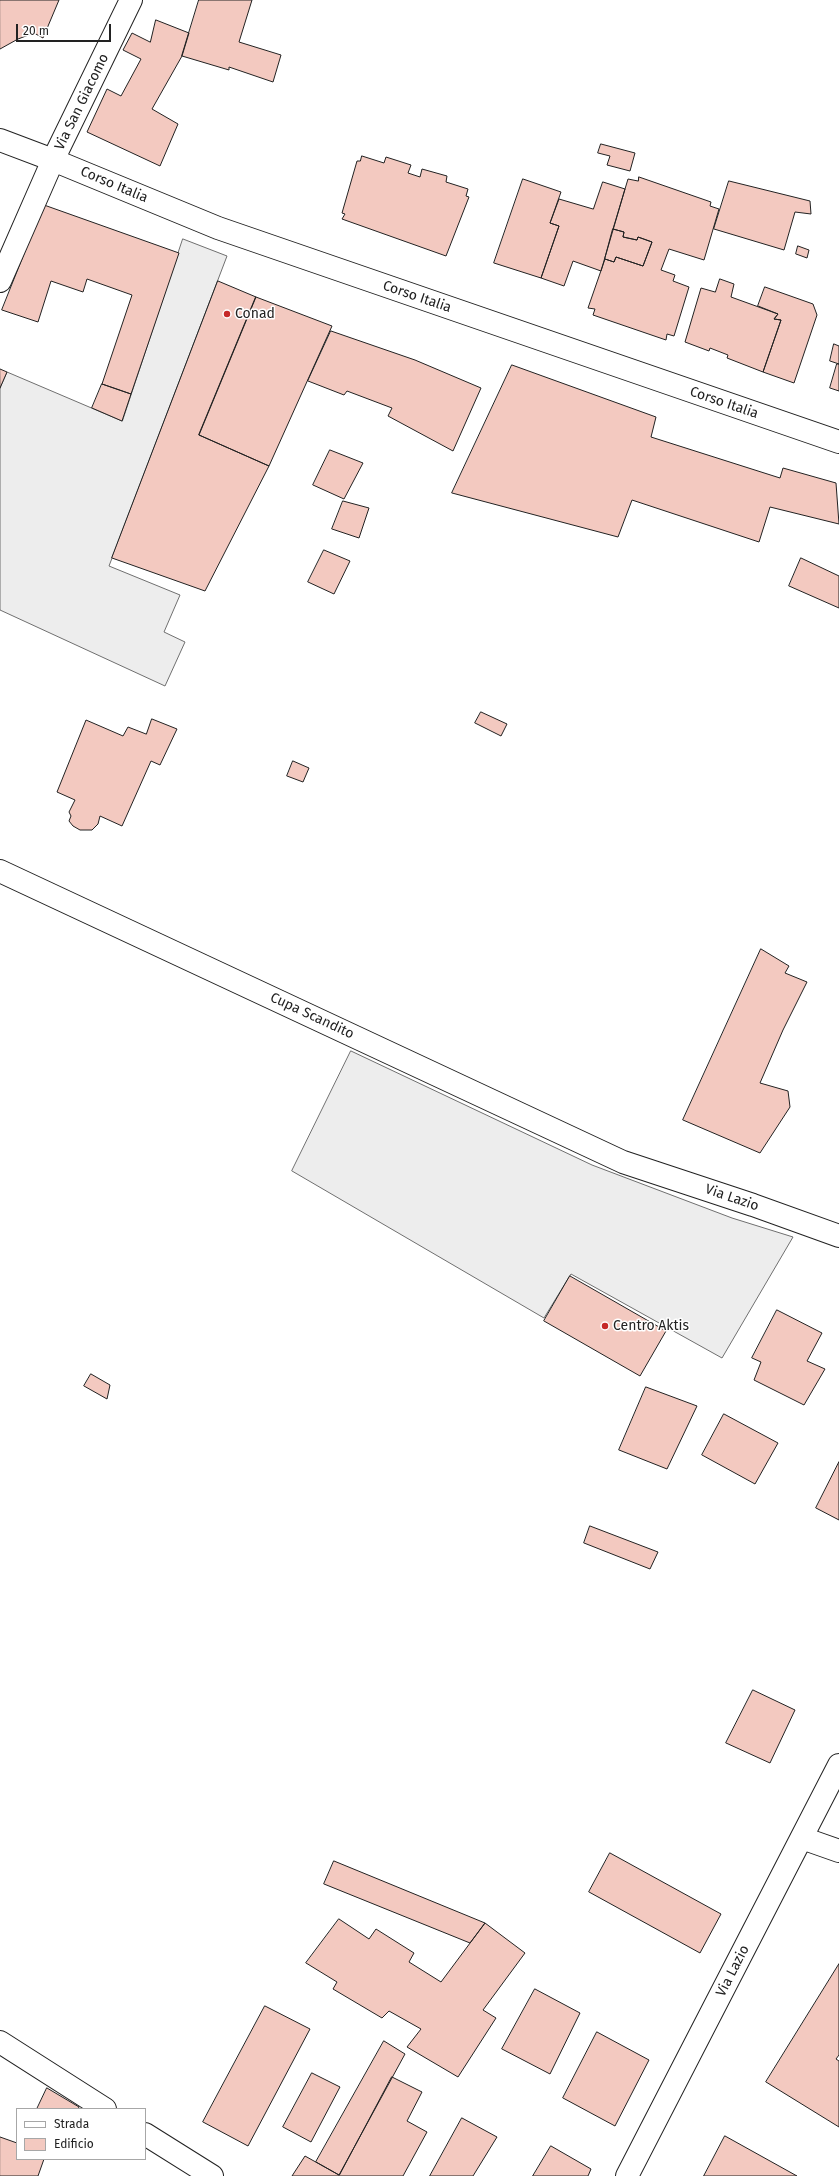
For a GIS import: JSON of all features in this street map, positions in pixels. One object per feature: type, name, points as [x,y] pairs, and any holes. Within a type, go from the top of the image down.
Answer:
[{"type":"street","name":"Via San Giacomo","points":[[0,281],[54,160],[132,0]]},
{"type":"street","name":"Corso Italia","points":[[0,140],[54,160],[218,228],[839,442]]},
{"type":"street","name":"Cupa Scandito","points":[[0,871],[623,1162]]},
{"type":"street","name":"Via Lazio","points":[[623,1162],[754,1205],[839,1236]]},
{"type":"street","name":"Via Lazio","points":[[627,2176],[839,1765]]},
{"type":"street","points":[[802,1838],[839,1851]]},
{"type":"street","points":[[0,2042],[103,2108]]},
{"type":"street","points":[[146,2135],[212,2176]]},
{"type":"shaded area","points":[[183,239],[227,256],[109,566],[180,595],[164,632],[185,642],[165,686],[0,610],[0,388],[7,372],[122,421]]},
{"type":"shaded area","points":[[351,1051],[592,1165],[732,1218],[793,1237],[722,1358],[571,1274],[544,1318],[292,1171]]},
{"type":"building","points":[[0,0],[59,0],[43,38],[34,33],[18,39],[0,49]]},
{"type":"building","points":[[199,0],[252,0],[239,42],[281,55],[273,82],[229,67],[229,70],[182,56]]},
{"type":"building","points":[[156,20],[189,33],[182,56],[152,109],[178,124],[160,166],[87,132],[107,89],[121,96],[141,59],[123,50],[132,33],[150,42]]},
{"type":"building","points":[[601,144],[635,153],[630,171],[607,165],[610,156],[598,153]]},
{"type":"building","points":[[362,156],[384,163],[386,157],[411,165],[408,173],[420,177],[422,169],[447,176],[446,182],[468,189],[466,196],[469,197],[446,256],[342,219],[345,214],[342,213],[357,161],[360,161]]},
{"type":"building","points":[[639,177],[711,202],[710,206],[719,209],[704,260],[669,249],[661,270],[675,275],[673,281],[689,287],[674,336],[667,334],[666,340],[593,315],[595,309],[588,308],[605,259],[614,262],[616,257],[643,266],[652,242],[638,237],[637,240],[623,237],[624,232],[613,229],[628,179],[638,181]]},
{"type":"building","points":[[523,179],[561,192],[550,223],[559,226],[541,278],[494,263]]},
{"type":"building","points":[[729,181],[810,201],[811,214],[795,212],[784,250],[714,229]]},
{"type":"building","points":[[603,182],[625,189],[601,271],[573,261],[564,286],[541,278],[559,226],[550,223],[559,199],[593,209]]},
{"type":"building","points":[[44,205],[179,253],[131,394],[102,384],[132,295],[87,279],[83,292],[51,281],[38,322],[2,310]]},
{"type":"building","points":[[613,229],[624,232],[623,237],[637,240],[638,237],[652,242],[643,266],[616,257],[614,262],[605,259]]},
{"type":"building","points":[[798,246],[809,250],[807,258],[796,254]]},
{"type":"building","points":[[720,279],[734,284],[731,297],[778,314],[774,319],[781,320],[763,372],[727,358],[728,355],[710,348],[709,351],[685,342],[701,288],[715,292]]},
{"type":"building","points":[[218,281],[256,297],[199,435],[269,466],[205,591],[112,558]]},
{"type":"building","points":[[765,287],[813,304],[817,315],[794,383],[763,372],[781,320],[774,319],[778,314],[758,306]]},
{"type":"building","points":[[256,297],[332,326],[269,466],[199,435]]},
{"type":"building","points":[[331,331],[415,360],[481,388],[453,451],[388,416],[392,408],[347,391],[344,395],[308,381]]},
{"type":"building","points":[[834,344],[839,346],[839,364],[830,361]]},
{"type":"building","points":[[837,364],[839,364],[839,391],[830,388]]},
{"type":"building","points":[[512,365],[656,417],[651,437],[780,478],[783,468],[836,483],[839,524],[770,507],[759,542],[632,500],[618,537],[452,493]]},
{"type":"building","points":[[0,369],[7,372],[0,388]]},
{"type":"building","points":[[102,384],[131,394],[122,421],[92,408]]},
{"type":"building","points":[[330,450],[363,463],[344,499],[313,485]]},
{"type":"building","points":[[343,501],[369,508],[359,538],[332,529]]},
{"type":"building","points":[[324,550],[350,561],[334,594],[308,582]]},
{"type":"building","points":[[801,558],[839,576],[839,608],[789,586]]},
{"type":"building","points":[[481,712],[507,724],[501,736],[475,723]]},
{"type":"building","points":[[152,719],[177,729],[160,765],[151,761],[122,826],[100,816],[98,824],[92,830],[80,830],[73,826],[69,821],[71,816],[69,812],[75,800],[57,792],[86,720],[123,736],[128,727],[146,734]]},
{"type":"building","points":[[293,761],[309,768],[303,782],[287,776]]},
{"type":"building","points":[[761,949],[789,966],[785,973],[807,982],[783,1030],[760,1083],[788,1091],[790,1107],[760,1153],[683,1120]]},
{"type":"building","name":"Centro Aktis","points":[[570,1276],[666,1331],[640,1376],[544,1321]]},
{"type":"building","points":[[777,1310],[822,1333],[807,1361],[825,1369],[804,1405],[754,1380],[761,1362],[752,1358]]},
{"type":"building","points":[[91,1374],[110,1385],[107,1399],[84,1386]]},
{"type":"building","points":[[646,1387],[697,1406],[667,1469],[619,1450]]},
{"type":"building","points":[[724,1414],[778,1443],[755,1484],[702,1455]]},
{"type":"building","points":[[839,1462],[839,1520],[816,1508]]},
{"type":"building","points":[[590,1526],[658,1552],[650,1569],[584,1543]]},
{"type":"building","points":[[753,1690],[795,1710],[770,1763],[726,1743]]},
{"type":"building","points":[[610,1853],[721,1914],[700,1953],[589,1892]]},
{"type":"building","points":[[334,1861],[485,1923],[470,1943],[324,1884]]},
{"type":"building","points":[[339,1919],[369,1939],[376,1929],[414,1953],[409,1962],[441,1982],[485,1923],[525,1953],[483,2010],[496,2018],[458,2077],[407,2047],[421,2029],[389,2011],[382,2018],[333,1989],[337,1982],[306,1963]]},
{"type":"building","points":[[839,1964],[839,2055],[836,2059],[839,2061],[839,2127],[766,2082]]},
{"type":"building","points":[[535,1989],[580,2013],[550,2074],[502,2049]]},
{"type":"building","points":[[265,2006],[310,2029],[248,2146],[203,2122]]},
{"type":"building","points":[[597,2032],[649,2060],[615,2126],[563,2098]]},
{"type":"building","points":[[384,2041],[405,2054],[339,2175],[316,2162]]},
{"type":"building","points":[[312,2073],[340,2087],[311,2142],[283,2127]]},
{"type":"building","points":[[392,2077],[422,2092],[407,2121],[427,2132],[403,2176],[292,2176],[305,2156],[339,2175]]},
{"type":"building","points":[[47,2088],[79,2107],[78,2108],[37,2108]]},
{"type":"building","points":[[462,2118],[497,2137],[473,2176],[430,2176]]},
{"type":"building","points":[[725,2136],[797,2176],[704,2176]]},
{"type":"building","points":[[0,2137],[16,2143],[16,2160],[44,2160],[38,2176],[0,2176]]},
{"type":"building","points":[[551,2146],[591,2169],[588,2176],[533,2176]]},
{"type":"place","name":"Conad","points":[[227,314]]},
{"type":"place","name":"Centro Aktis","points":[[605,1326]]}]
